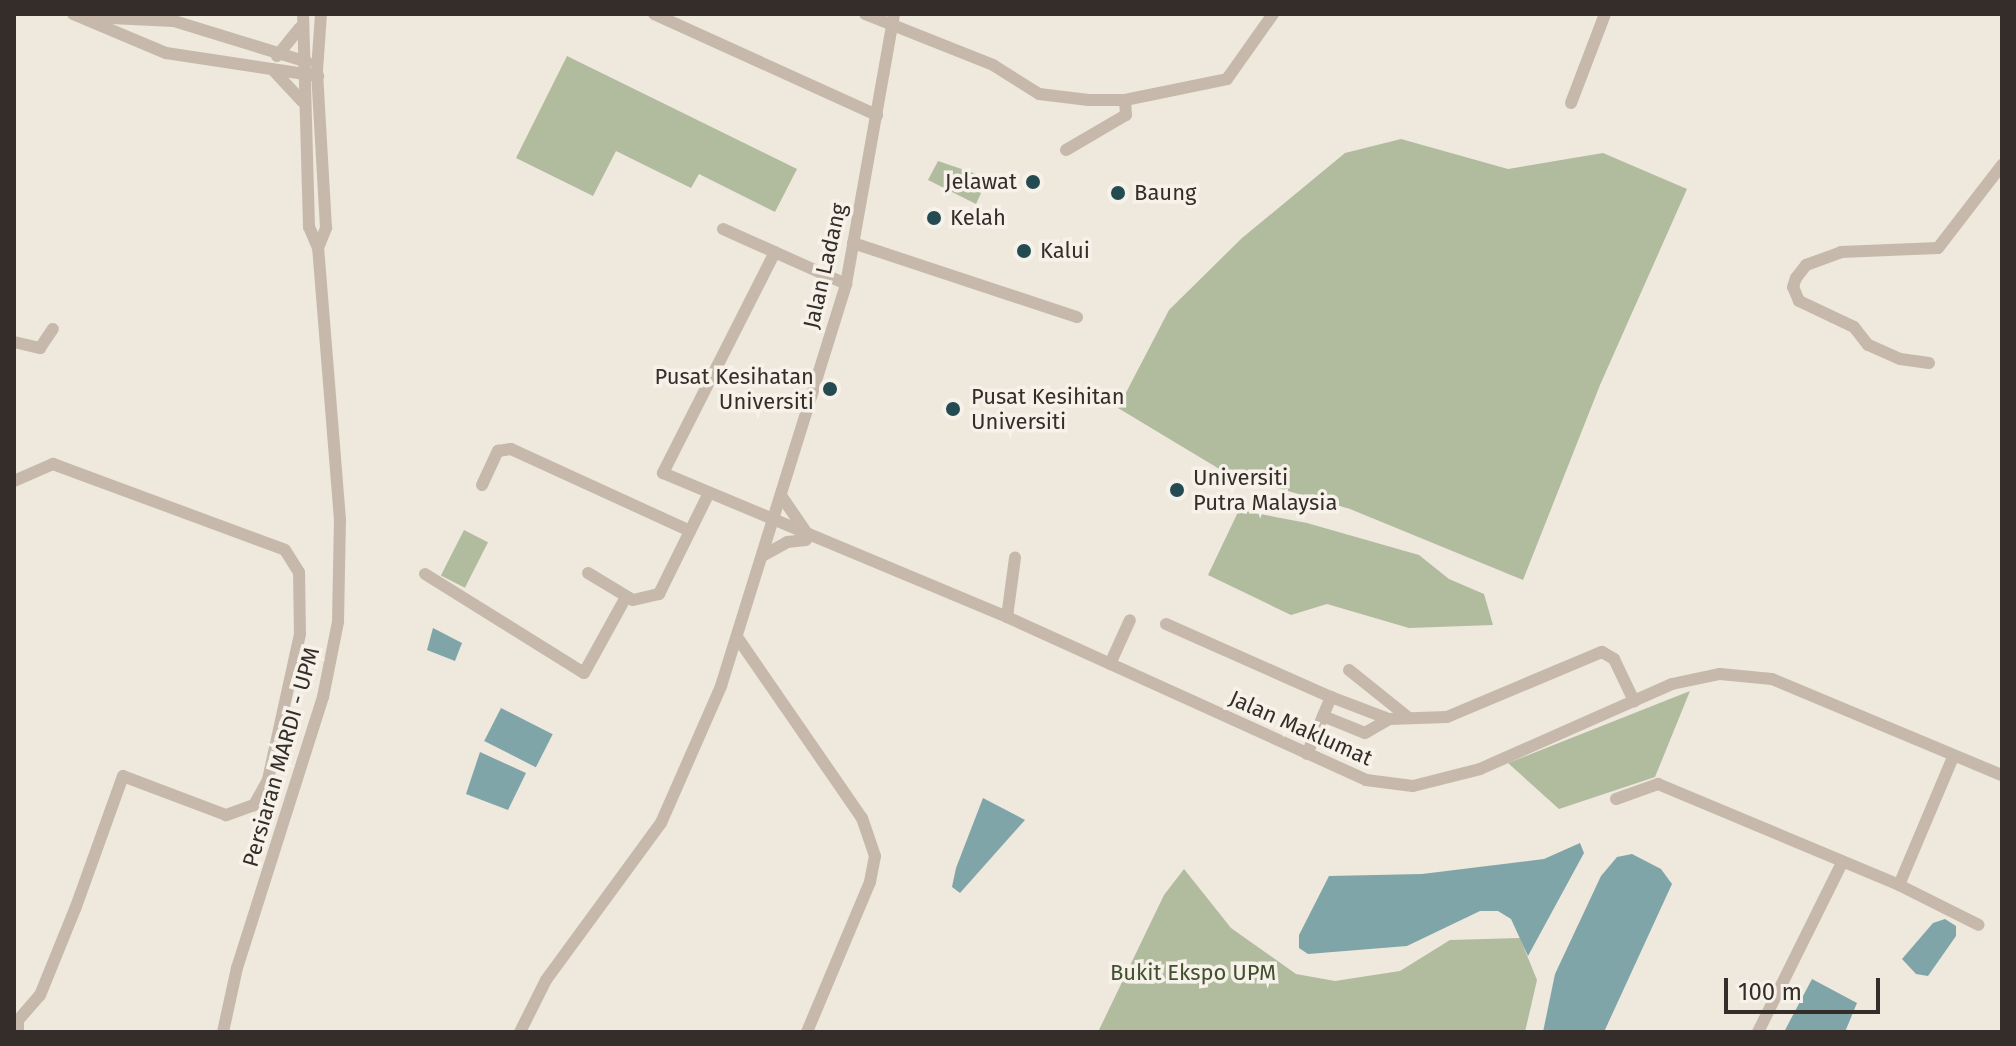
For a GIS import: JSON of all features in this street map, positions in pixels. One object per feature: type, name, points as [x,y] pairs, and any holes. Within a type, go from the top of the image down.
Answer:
[{"type":"street","points":[[73,14],[154,20],[206,29],[301,67]]},
{"type":"street","name":"Persiaran MARDI - UPM","points":[[318,248],[326,228],[318,70],[321,14]]},
{"type":"street","points":[[654,14],[877,115]]},
{"type":"street","points":[[865,14],[892,19],[993,65],[1053,99],[1125,100],[1227,79],[1273,14]]},
{"type":"street","points":[[1571,103],[1605,14]]},
{"type":"street","points":[[89,17],[148,47],[197,60],[318,70]]},
{"type":"street","name":"Jalan Ladang","points":[[520,1032],[546,980],[666,814],[701,738],[764,555],[846,284],[892,19]]},
{"type":"street","points":[[148,47],[154,20]]},
{"type":"street","points":[[277,56],[302,20]]},
{"type":"street","name":"Persiaran MARDI - UPM","points":[[223,1032],[237,968],[323,697],[338,622],[340,520],[318,248],[309,227],[301,67],[302,20]]},
{"type":"street","points":[[266,66],[303,102]]},
{"type":"street","points":[[1066,150],[1126,115],[1125,100]]},
{"type":"street","points":[[1929,363],[1900,359],[1868,345],[1854,327],[1799,301],[1796,278],[1806,265],[1841,252],[1938,248],[2002,165]]},
{"type":"street","points":[[723,229],[846,284]]},
{"type":"street","points":[[853,243],[1077,317]]},
{"type":"street","name":"Jalan Maklumat","points":[[775,252],[663,473],[813,540],[1007,617],[1366,780],[1413,786],[1480,769],[1634,701],[1700,676],[1772,679],[2002,775]]},
{"type":"street","points":[[14,342],[43,348],[53,329]]},
{"type":"street","points":[[482,485],[498,451],[511,449],[690,531]]},
{"type":"street","points":[[14,481],[53,464],[285,550],[299,572],[300,634],[268,780],[254,805],[226,815],[123,776],[75,909],[19,1021]]},
{"type":"street","points":[[588,573],[626,597],[648,601],[659,594],[708,495]]},
{"type":"street","points":[[782,497],[813,540]]},
{"type":"street","points":[[764,555],[787,542],[813,540]]},
{"type":"street","points":[[1007,617],[1015,558]]},
{"type":"street","points":[[425,574],[584,673],[626,597]]},
{"type":"street","points":[[1110,664],[1130,620]]},
{"type":"street","points":[[1166,624],[1331,697],[1389,719],[1447,717],[1602,652],[1614,659],[1634,701]]},
{"type":"street","points":[[737,637],[862,818],[875,856],[870,882],[807,1032]]},
{"type":"street","points":[[1349,670],[1409,718]]},
{"type":"street","points":[[1307,754],[1331,697]]},
{"type":"street","points":[[1323,716],[1365,733],[1389,719]]},
{"type":"street","points":[[1899,885],[1953,757]]},
{"type":"street","points":[[1616,799],[1658,784],[1899,885],[1979,925]]},
{"type":"street","points":[[1758,1032],[1842,863]]},
{"type":"green space","points":[[567,56],[797,169],[775,212],[699,174],[691,188],[616,151],[593,196],[516,158]]},
{"type":"green space","points":[[1401,139],[1508,169],[1603,153],[1687,189],[1600,385],[1523,580],[1350,509],[1226,473],[1118,408],[1169,310],[1242,238],[1345,153]]},
{"type":"green space","points":[[938,161],[988,178],[976,204],[928,180]]},
{"type":"green space","points":[[1239,510],[1307,523],[1419,555],[1449,579],[1484,594],[1493,625],[1409,628],[1327,604],[1291,615],[1208,575]]},
{"type":"green space","points":[[464,530],[488,542],[465,588],[441,575]]},
{"type":"green space","points":[[1690,691],[1655,777],[1559,809],[1508,763]]},
{"type":"green space","name":"Bukit Ekspo UPM","points":[[1184,869],[1231,928],[1296,974],[1335,981],[1400,971],[1450,940],[1520,938],[1537,980],[1525,1032],[1098,1032],[1164,895]]},
{"type":"water","points":[[433,628],[462,643],[455,661],[427,650]]},
{"type":"water","points":[[501,708],[553,734],[536,767],[484,741]]},
{"type":"water","points":[[480,752],[526,773],[508,810],[466,794]]},
{"type":"water","points":[[983,798],[1025,820],[960,893],[952,887],[956,868]]},
{"type":"water","points":[[1580,843],[1584,853],[1528,956],[1511,919],[1498,911],[1480,911],[1407,946],[1308,954],[1299,948],[1299,935],[1329,876],[1422,874],[1544,859]]},
{"type":"water","points":[[1632,854],[1661,869],[1672,884],[1604,1032],[1543,1032],[1555,974],[1601,876],[1617,857]]},
{"type":"water","points":[[1945,919],[1956,926],[1956,936],[1928,976],[1916,974],[1902,959],[1933,923]]},
{"type":"water","points":[[1812,979],[1857,1003],[1845,1032],[1784,1032]]},
{"type":"place","name":"Jelawat","points":[[1033,182]]},
{"type":"place","name":"Baung","points":[[1118,193]]},
{"type":"place","name":"Kelah","points":[[934,218]]},
{"type":"place","name":"Kalui","points":[[1024,251]]},
{"type":"place","name":"Pusat Kesihatan Universiti","points":[[830,389]]},
{"type":"place","name":"Pusat Kesihitan Universiti","points":[[953,409]]},
{"type":"place","name":"Universiti Putra Malaysia","points":[[1177,490]]}]
